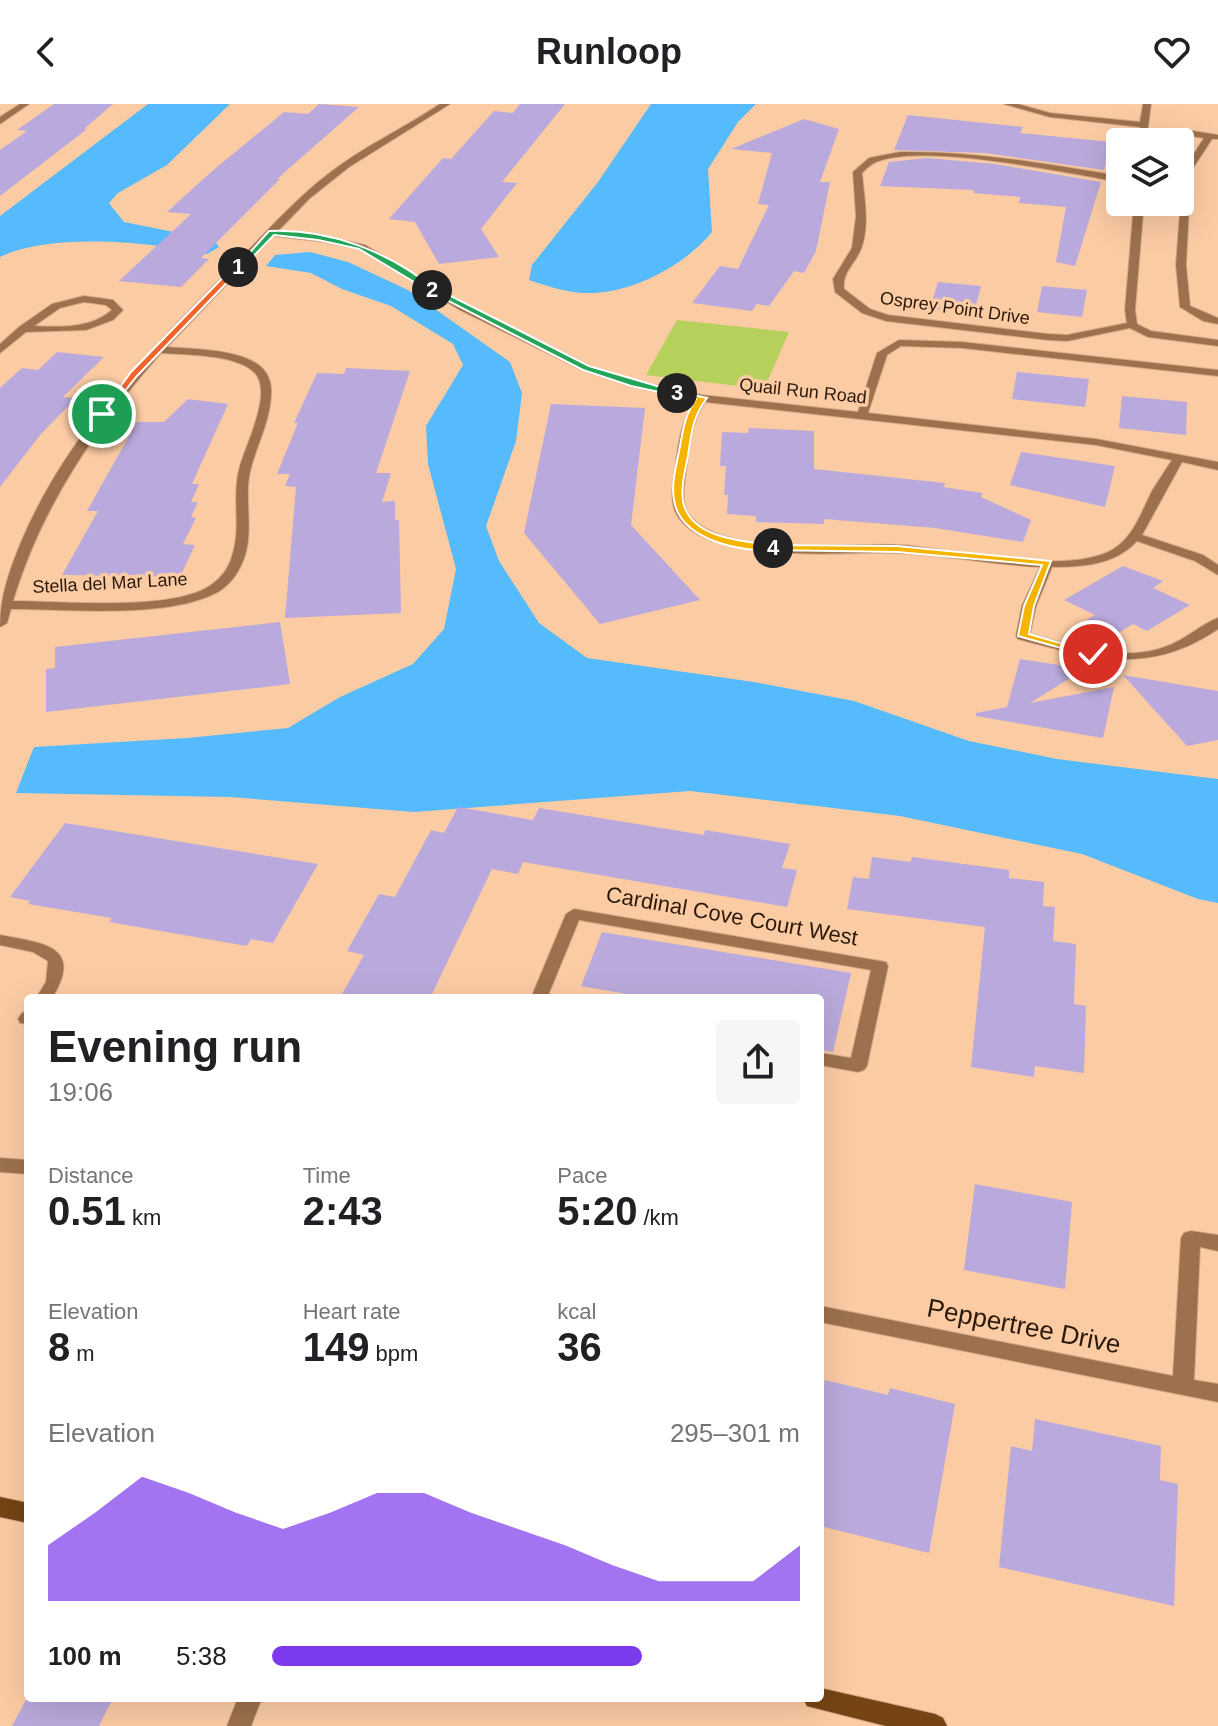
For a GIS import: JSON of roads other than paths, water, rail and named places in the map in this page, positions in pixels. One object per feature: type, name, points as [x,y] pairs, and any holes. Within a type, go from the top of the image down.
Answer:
[{"type":"street","points":[[0,121],[25,104]]},
{"type":"street","points":[[0,623],[2,605],[28,542],[69,463],[102,414],[157,349],[330,176],[446,104]]},
{"type":"street","points":[[1008,104],[1050,115],[1143,125]]},
{"type":"street","points":[[1143,128],[1147,104]]},
{"type":"street","points":[[1194,134],[1214,137]]},
{"type":"street","points":[[1214,137],[1187,171],[1181,265],[1185,307],[1218,321]]},
{"type":"street","name":"Osprey Point Drive","points":[[1106,177],[944,154],[912,152],[878,157],[859,166],[857,172],[861,216],[857,248],[838,279],[839,290],[850,301],[886,318],[1067,338],[1132,325],[1148,334],[1218,343]]},
{"type":"street","points":[[1132,325],[1130,310],[1138,216]]},
{"type":"street","name":"Quail Run Road","points":[[272,233],[362,247],[448,300],[586,368],[634,384],[702,398],[1096,442],[1218,466]]},
{"type":"street","points":[[0,350],[23,329],[56,306],[84,299],[109,302],[118,310],[109,321],[85,327],[23,329]]},
{"type":"street","points":[[862,416],[882,353],[899,343],[962,345],[1218,373]]},
{"type":"street","name":"Stella del Mar Lane","points":[[2,605],[174,601],[214,589],[230,574],[242,541],[244,472],[264,409],[267,393],[264,379],[257,370],[233,358],[157,349]]},
{"type":"street","points":[[702,398],[690,414],[678,487],[679,503],[686,518],[701,531],[730,543],[761,547],[897,549],[1048,563],[1079,562],[1110,556],[1137,537],[1180,457]]},
{"type":"street","points":[[1137,537],[1199,558],[1218,571]]},
{"type":"street","points":[[1048,563],[1029,606],[1023,636],[1093,654],[1134,658],[1164,652],[1218,622]]},
{"type":"street","name":"Cardinal Cove Court West","points":[[541,994],[574,914],[880,966],[858,1066],[824,1060]]},
{"type":"street","points":[[0,940],[38,948],[56,959],[54,982],[46,994]]},
{"type":"street","points":[[0,1165],[24,1167]]},
{"type":"street","points":[[1183,1386],[1191,1238],[1218,1243]]},
{"type":"street","name":"Peppertree Drive","points":[[824,1315],[1218,1393]]},
{"type":"street","points":[[0,1507],[24,1512]]},
{"type":"street","points":[[824,1700],[931,1726]]},
{"type":"street","points":[[239,1726],[248,1702]]},
{"type":"water","points":[[148,104],[230,104],[167,165],[118,193],[109,203],[124,222],[214,240],[219,247],[207,254],[131,243],[73,242],[21,249],[0,257],[0,216]]},
{"type":"water","points":[[651,104],[756,104],[738,122],[708,169],[712,232],[671,267],[637,284],[619,289],[584,293],[529,280],[532,265],[598,182]]},
{"type":"water","points":[[310,252],[348,262],[408,290],[510,362],[522,393],[516,441],[486,526],[499,561],[539,623],[587,658],[754,682],[854,701],[969,741],[1057,759],[1218,779],[1218,903],[1198,899],[1082,854],[900,816],[690,791],[414,812],[230,797],[16,793],[34,747],[187,738],[288,728],[340,697],[413,664],[444,629],[456,569],[428,464],[426,426],[463,365],[453,344],[391,306],[342,289],[311,273],[266,266],[275,255]]}]
